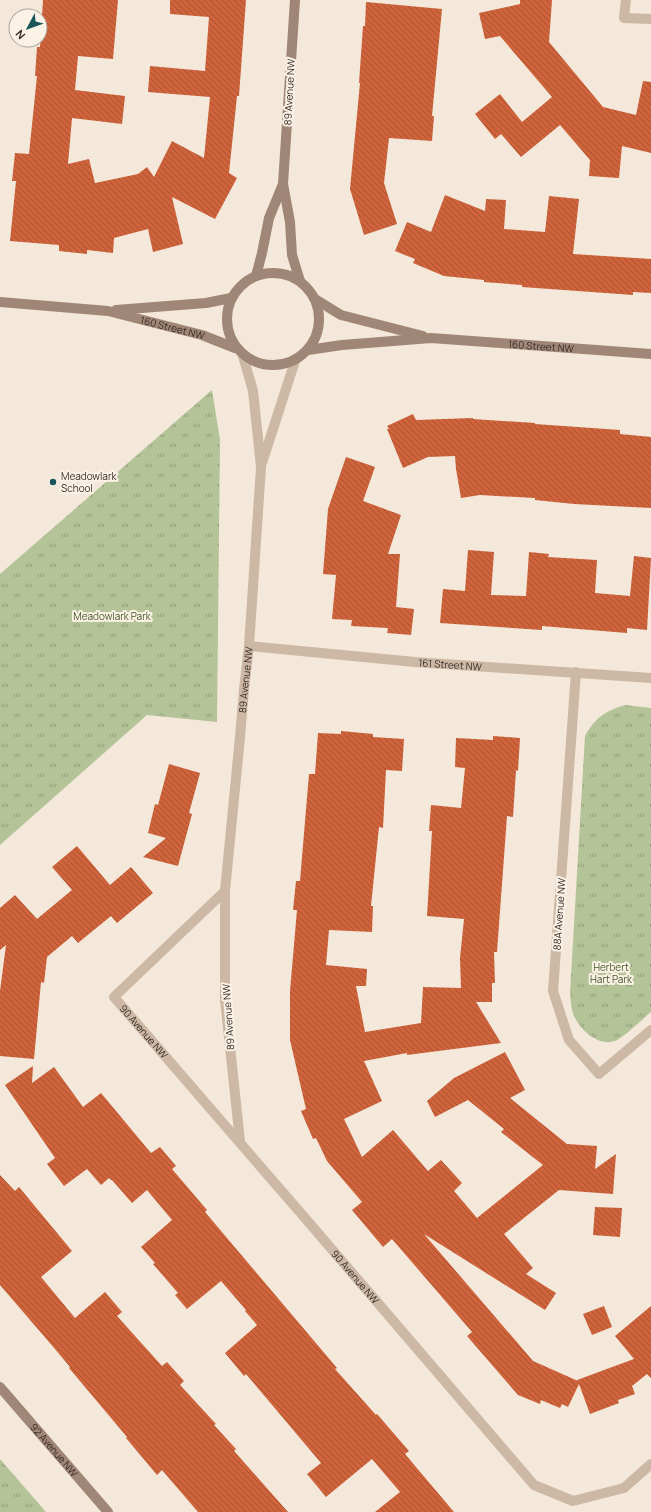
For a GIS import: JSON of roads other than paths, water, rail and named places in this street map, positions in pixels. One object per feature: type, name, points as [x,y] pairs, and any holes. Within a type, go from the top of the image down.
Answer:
[{"type":"street","name":"89 Avenue NW","points":[[295,0],[283,184],[290,222],[292,255],[300,281]]},
{"type":"street","points":[[626,0],[624,18],[651,20]]},
{"type":"street","name":"89 Avenue NW","points":[[256,276],[269,218],[283,184]]},
{"type":"street","points":[[267,273],[278,273],[300,281],[315,299],[319,312],[319,326],[316,338],[308,350],[295,361],[282,366],[268,366],[255,363],[243,356],[230,338],[226,325],[227,311],[231,298],[240,286],[256,276],[267,273]]},
{"type":"street","name":"160 Street NW","points":[[0,302],[108,311],[206,303],[231,298]]},
{"type":"street","name":"160 Street NW","points":[[315,299],[341,315],[431,338]]},
{"type":"street","name":"160 Street NW","points":[[108,311],[202,335],[236,348]]},
{"type":"street","name":"160 Street NW","points":[[308,350],[342,345],[431,338],[651,354]]},
{"type":"street","name":"89 Avenue NW","points":[[240,1141],[225,1000],[225,891],[244,689],[250,646],[261,467],[253,391],[243,356]]},
{"type":"street","name":"89 Avenue NW","points":[[261,467],[295,361]]},
{"type":"street","name":"161 Street NW","points":[[250,646],[415,662],[651,678]]},
{"type":"street","name":"88A Avenue NW","points":[[576,672],[553,992],[569,1040],[599,1074],[651,1030]]},
{"type":"street","name":"90 Avenue NW","points":[[225,891],[114,997],[240,1141],[534,1485],[573,1501],[624,1488],[651,1464]]},
{"type":"street","name":"92 Avenue NW","points":[[0,1387],[108,1512]]},
{"type":"place","name":"Meadowlark School","points":[[53,482]]},
{"type":"park label","name":"Meadowlark Park","points":[[112,616]]},
{"type":"park label","name":"Herbert Hart Park","points":[[611,972]]}]
